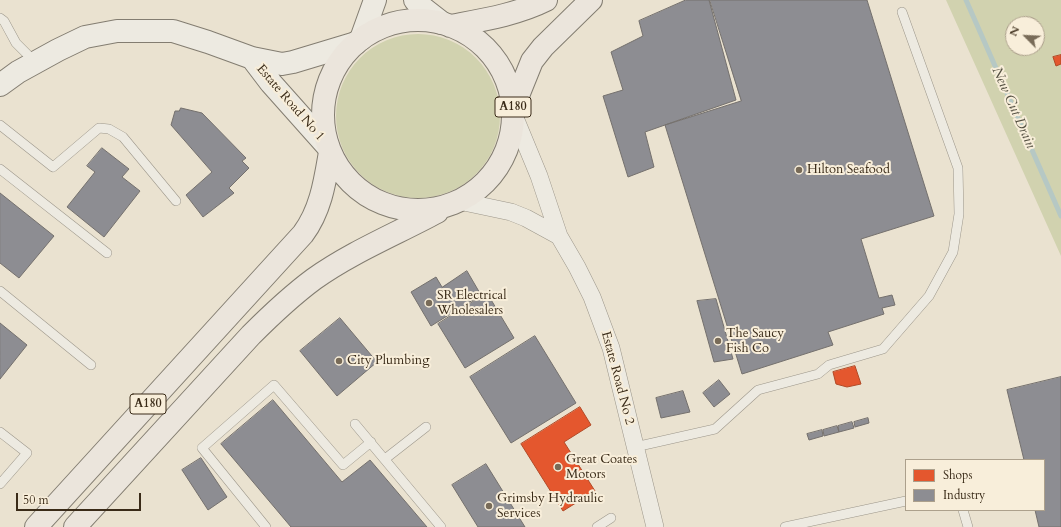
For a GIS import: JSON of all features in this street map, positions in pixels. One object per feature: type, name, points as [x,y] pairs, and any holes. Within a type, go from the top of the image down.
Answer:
[{"type":"highway","name":"A180","points":[[446,24],[512,12],[546,0]]},
{"type":"highway","name":"A180","points":[[513,111],[536,56],[543,47],[592,0]]},
{"type":"highway","name":"A180","points":[[76,527],[251,335],[281,306],[315,278],[336,266],[453,204],[471,194],[483,185],[499,164],[506,151],[510,138],[513,111],[509,88],[494,58],[478,41],[464,32],[446,24],[418,20],[384,26],[358,41],[345,54],[336,66],[329,81],[325,96],[323,124],[329,150],[339,169],[349,181],[364,194],[378,202],[401,209],[416,211],[433,210],[453,204]]},
{"type":"highway","name":"A180","points":[[36,527],[303,234],[313,220],[320,200],[329,150]]},
{"type":"street","points":[[358,41],[375,0]]},
{"type":"street","points":[[415,0],[419,5],[446,24]]},
{"type":"street","name":"Estate Road No 1","points":[[0,85],[18,72],[85,37],[117,31],[173,31],[252,58],[282,64],[293,62],[358,41]]},
{"type":"street","name":"Estate Road No 1","points":[[252,58],[271,83],[329,150]]},
{"type":"street","name":"Estate Road No 2","points":[[513,111],[539,176],[559,236],[592,297],[611,348],[655,527]]},
{"type":"street","points":[[453,204],[511,212],[526,218],[559,236]]},
{"type":"lane","points":[[635,447],[715,429],[758,390],[818,374],[829,365],[883,349],[929,296],[953,252],[959,214],[958,168],[902,12]]},
{"type":"lane","points":[[0,18],[4,21],[16,43],[36,63]]},
{"type":"lane","points":[[0,125],[53,167],[99,128],[109,129],[122,137],[176,201]]},
{"type":"lane","points":[[0,168],[107,253]]},
{"type":"lane","points":[[0,291],[91,365]]},
{"type":"lane","points":[[266,527],[202,448],[274,385],[343,465],[371,442]]},
{"type":"lane","points":[[355,424],[441,527]]},
{"type":"lane","points":[[385,459],[426,427]]},
{"type":"lane","points":[[0,432],[27,453],[0,484]]},
{"type":"lane","points":[[785,527],[905,501]]},
{"type":"lane","points":[[963,511],[968,527]]},
{"type":"lane","points":[[597,527],[611,518]]},
{"type":"green space","points":[[946,0],[1061,0],[1061,256]]},
{"type":"green space","points":[[410,34],[426,34],[442,37],[457,43],[470,52],[482,64],[491,77],[497,92],[500,116],[499,132],[491,155],[482,168],[470,180],[457,189],[442,195],[426,198],[410,198],[394,195],[379,189],[366,180],[354,168],[345,155],[339,140],[336,124],[336,108],[339,92],[345,77],[354,64],[366,52],[379,43],[394,37]]},
{"type":"building: Shops","points":[[1061,55],[1061,64],[1056,66],[1053,57]]},
{"type":"building: Shops","points":[[855,366],[861,384],[847,387],[836,384],[833,372]]},
{"type":"building: Shops","name":"Great Coates Motors","points":[[580,407],[591,425],[564,442],[595,491],[563,511],[521,444]]},
{"type":"building: Industry","points":[[686,0],[709,0],[736,100],[645,132],[654,167],[628,177],[603,96],[623,90],[611,52],[643,36],[639,21]]},
{"type":"building: Industry","name":"Hilton Seafood","points":[[710,0],[867,0],[934,216],[861,239],[879,298],[892,295],[895,305],[882,308],[884,314],[828,332],[833,345],[742,374],[665,125],[741,101]]},
{"type":"building: Industry","points":[[181,108],[202,113],[246,158],[242,161],[249,168],[229,188],[234,193],[203,217],[186,195],[212,172],[171,125],[175,111],[179,111]]},
{"type":"building: Industry","points":[[102,148],[129,169],[122,177],[140,191],[104,237],[67,207],[95,172],[87,166]]},
{"type":"building: Industry","points":[[0,193],[54,236],[19,278],[0,263]]},
{"type":"building: Industry","points":[[467,271],[481,295],[431,326],[411,292],[436,277],[442,287]]},
{"type":"building: Industry","points":[[487,293],[514,338],[465,368],[438,324]]},
{"type":"building: Industry","points":[[716,299],[733,359],[714,362],[697,301]]},
{"type":"building: Industry","points":[[340,318],[377,362],[337,396],[300,351]]},
{"type":"building: Industry","points":[[0,323],[27,345],[0,379]]},
{"type":"building: Industry","points":[[535,336],[576,403],[511,443],[470,377]]},
{"type":"building: Industry","points":[[1061,377],[1061,527],[1039,527],[1035,511],[1045,511],[1045,459],[1024,459],[1007,390]]},
{"type":"building: Industry","points":[[719,380],[730,394],[714,407],[703,393]]},
{"type":"building: Industry","points":[[683,391],[690,412],[661,418],[656,398]]},
{"type":"building: Industry","points":[[273,400],[342,482],[370,460],[427,527],[291,527],[221,444]]},
{"type":"building: Industry","points":[[868,418],[869,423],[855,427],[854,422]]},
{"type":"building: Industry","points":[[852,422],[854,428],[839,432],[838,426]]},
{"type":"building: Industry","points":[[837,426],[839,432],[824,436],[823,430]]},
{"type":"building: Industry","points":[[822,430],[823,436],[809,440],[807,434]]},
{"type":"building: Industry","points":[[201,458],[227,497],[208,510],[182,470]]},
{"type":"building: Industry","name":"Grimsby Hydraulic Services","points":[[486,464],[525,527],[478,527],[452,485]]},
{"type":"waterway","name":"New Cut Drain","points":[[966,0],[1061,216]]},
{"type":"place","name":"Hilton Seafood","points":[[799,170]]},
{"type":"place","name":"SR Electrical Wholesalers","points":[[429,303]]},
{"type":"place","name":"The Saucy Fish Co","points":[[718,341]]},
{"type":"place","name":"City Plumbing","points":[[339,361]]},
{"type":"place","name":"Great Coates Motors","points":[[558,467]]},
{"type":"place","name":"Grimsby Hydraulic Services","points":[[489,506]]}]
